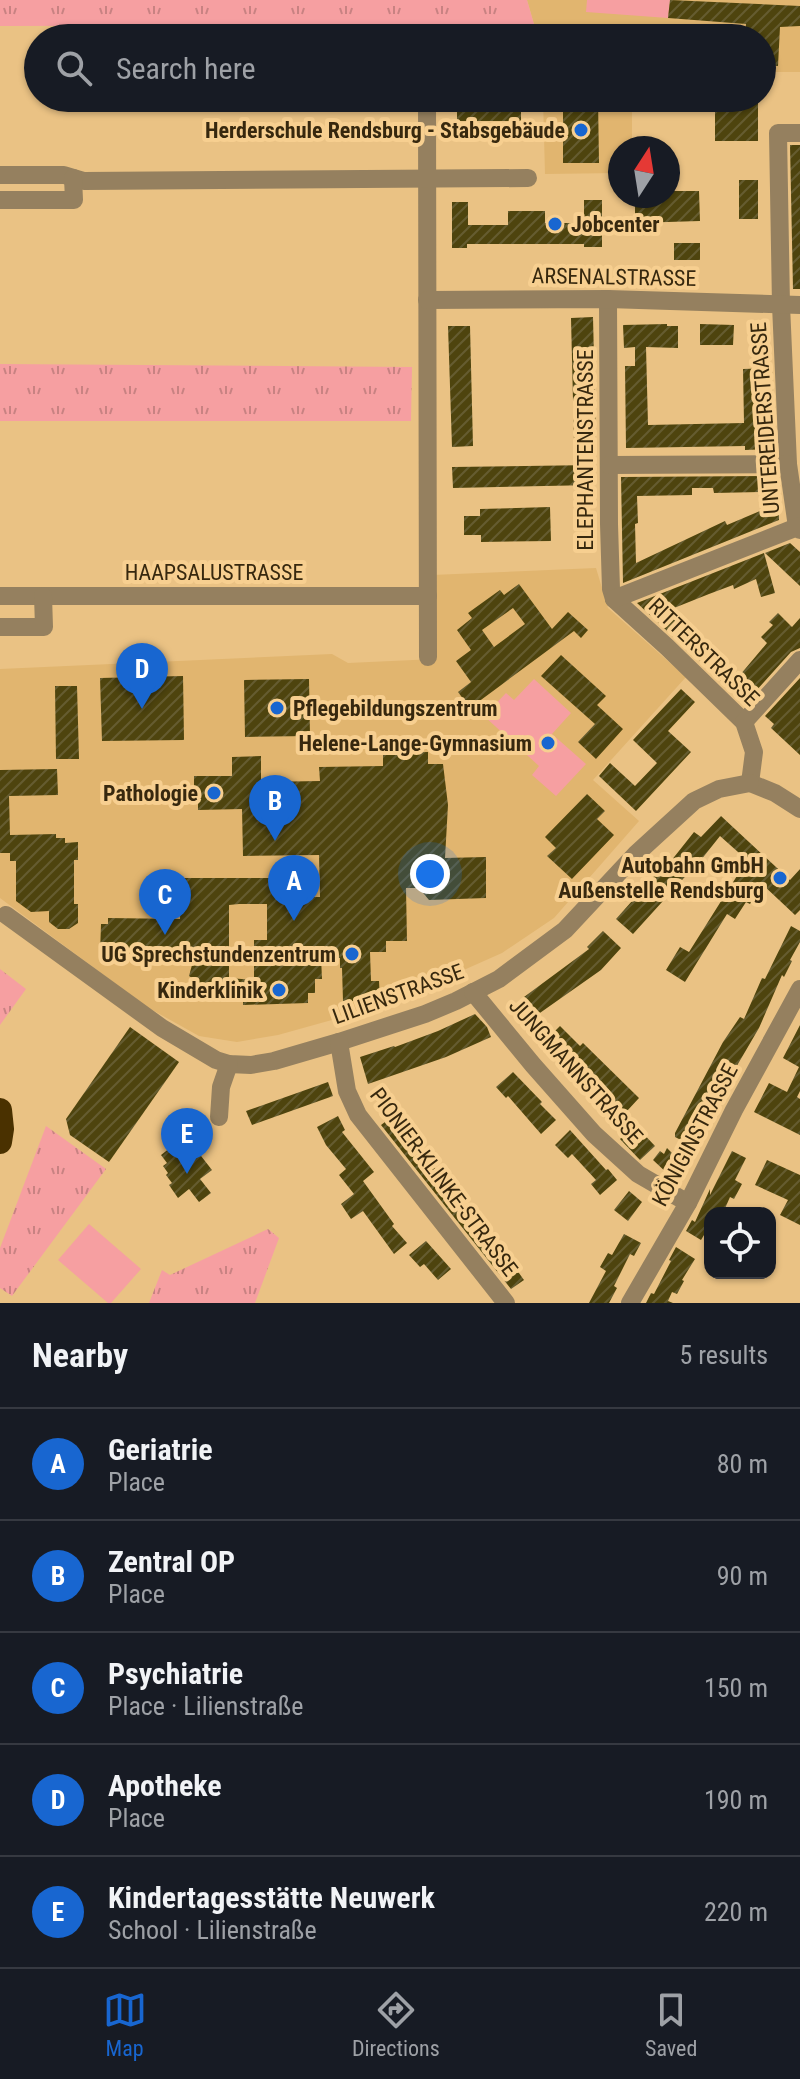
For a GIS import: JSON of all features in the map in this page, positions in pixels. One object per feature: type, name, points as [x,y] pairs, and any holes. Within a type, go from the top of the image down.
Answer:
[{"type":"highway","points":[[0,1110],[0,1142]]},
{"type":"street","points":[[427,112],[428,657]]},
{"type":"street","name":"UNTEREIDERSTRASSE","points":[[799,528],[788,464],[778,133],[800,133]]},
{"type":"street","points":[[0,175],[64,175],[84,181],[528,178]]},
{"type":"street","points":[[0,200],[74,200],[73,178]]},
{"type":"street","name":"ARSENALSTRASSE","points":[[427,300],[608,299],[800,305]]},
{"type":"street","name":"ELEPHANTENSTRASSE","points":[[608,299],[611,589],[614,599]]},
{"type":"street","points":[[609,465],[788,464]]},
{"type":"street","points":[[614,599],[799,528]]},
{"type":"street","name":"HAAPSALUSTRASSE","points":[[0,596],[428,596]]},
{"type":"street","points":[[0,627],[44,627],[43,596]]},
{"type":"street","name":"RITTERSTRASSE","points":[[614,599],[744,722],[754,752],[750,783]]},
{"type":"street","points":[[744,722],[800,660]]},
{"type":"street","points":[[750,783],[775,793],[800,809]]},
{"type":"street","name":"LILIENSTRASSE","points":[[6,915],[162,1028],[209,1056],[229,1064],[251,1065],[274,1061],[425,1014],[503,977],[565,930],[636,854],[694,801],[719,789],[750,783]]},
{"type":"street","name":"KÖNIGINSTRASSE","points":[[630,1303],[795,1009],[800,989]]},
{"type":"street","name":"JUNGMANNSTRASSE","points":[[473,992],[594,1134],[638,1174],[688,1203]]},
{"type":"street","name":"PIONIER-KLINKE-STRASSE","points":[[339,1042],[347,1091],[358,1115],[506,1303]]},
{"type":"street","points":[[219,1117],[221,1087],[229,1064]]},
{"type":"shaded area","points":[[527,0],[800,0],[800,72],[776,72],[776,24],[534,24]]},
{"type":"shaded area","points":[[543,112],[632,112],[632,136],[608,136],[608,173],[545,174]]},
{"type":"shaded area","points":[[596,568],[608,608],[686,677],[593,780],[639,821],[554,918],[502,953],[403,997],[278,1035],[237,1042],[199,1036],[147,1007],[0,898],[0,669],[332,654],[348,663],[435,659],[432,575]]},
{"type":"green space","points":[[0,0],[527,0],[534,24],[24,24],[0,26]]},
{"type":"green space","points":[[587,0],[670,0],[668,18],[586,12]]},
{"type":"green space","points":[[0,364],[412,367],[411,421],[0,421]]},
{"type":"green space","points":[[534,679],[571,713],[552,734],[586,764],[556,796],[532,775],[539,766],[484,716],[506,693],[514,700]]},
{"type":"green space","points":[[0,969],[26,989],[0,1025]]},
{"type":"green space","points":[[46,1126],[106,1169],[12,1296],[0,1288],[0,1248]]},
{"type":"green space","points":[[89,1224],[141,1269],[111,1303],[58,1260]]},
{"type":"green space","points":[[268,1229],[279,1238],[255,1303],[149,1303],[162,1270],[170,1275]]},
{"type":"building","points":[[670,0],[800,6],[800,26],[780,27],[778,66],[776,24],[668,18]]},
{"type":"building","points":[[457,112],[521,112],[521,121],[457,121]]},
{"type":"building","name":"Herderschule Rendsburg - Stabsgebäude","points":[[563,112],[598,112],[599,163],[563,163]]},
{"type":"building","points":[[715,112],[758,112],[758,141],[715,141]]},
{"type":"building","points":[[790,145],[800,145],[800,289],[793,289]]},
{"type":"building","points":[[739,180],[758,180],[758,219],[739,219]]},
{"type":"building","points":[[680,191],[699,191],[700,221],[635,223],[635,208],[680,208]]},
{"type":"building","name":"Jobcenter","points":[[584,200],[602,200],[602,247],[584,247],[584,244],[467,244],[467,248],[452,248],[452,202],[468,202],[468,225],[508,225],[508,211],[545,211],[545,223],[584,223]]},
{"type":"building","points":[[674,243],[700,243],[700,260],[674,260]]},
{"type":"building","points":[[593,317],[596,442],[574,442],[571,318]]},
{"type":"building","points":[[700,324],[734,325],[733,345],[700,345]]},
{"type":"building","points":[[623,325],[678,326],[678,348],[646,347],[648,425],[744,423],[743,369],[772,368],[774,449],[745,450],[745,446],[626,448],[625,366],[635,366],[635,347],[624,348]]},
{"type":"building","points":[[448,326],[470,326],[473,446],[452,447]]},
{"type":"building","points":[[594,465],[594,485],[453,488],[452,467]]},
{"type":"building","points":[[778,476],[779,520],[623,583],[621,477]],"holes":[[[692,488],[713,488],[714,493],[760,492],[760,511],[727,525],[725,521],[636,563],[637,496],[692,495]]]},
{"type":"building","points":[[550,507],[551,541],[481,542],[481,535],[464,535],[464,516],[480,516],[480,509]]},
{"type":"building","points":[[790,543],[800,552],[800,586],[765,553]]},
{"type":"building","points":[[764,553],[775,593],[761,597],[756,579],[669,610],[740,675],[767,643],[761,637],[773,625],[769,622],[778,613],[792,627],[800,618],[800,648],[791,652],[745,703],[637,603]]},
{"type":"building","points":[[519,584],[552,629],[568,612],[588,630],[581,638],[574,631],[470,708],[458,692],[471,682],[456,661],[471,650],[457,630],[472,618],[468,613],[500,590],[504,595]],"holes":[[[513,608],[525,624],[494,647],[482,630]]]},
{"type":"building","points":[[561,655],[606,696],[597,705],[623,729],[596,759],[578,742],[595,724],[541,676]]},
{"type":"building","points":[[183,676],[184,740],[102,741],[100,678]]},
{"type":"building","points":[[800,678],[800,755],[771,728],[774,724],[765,716]]},
{"type":"building","name":"Pflegebildungszentrum","points":[[309,679],[310,736],[245,737],[244,680]]},
{"type":"building","points":[[55,686],[77,686],[79,759],[56,759]]},
{"type":"building","points":[[681,689],[695,702],[668,731],[691,752],[636,811],[599,776],[610,763],[635,786],[657,763],[633,740]]},
{"type":"building","points":[[428,752],[428,764],[443,764],[448,805],[445,858],[486,857],[486,898],[429,900],[419,888],[406,888],[407,941],[386,941],[386,952],[370,952],[371,981],[379,981],[380,1001],[343,1001],[340,958],[321,957],[322,979],[315,979],[315,993],[308,993],[308,1003],[243,1005],[243,991],[224,991],[224,998],[192,996],[192,978],[189,976],[195,954],[142,952],[139,957],[117,950],[117,954],[100,954],[101,924],[108,924],[108,918],[180,919],[182,878],[295,878],[295,897],[320,897],[319,855],[243,856],[242,809],[198,810],[194,776],[232,776],[232,757],[261,756],[261,782],[320,781],[319,767],[383,766],[383,753]],"holes":[[[267,904],[267,940],[254,940],[254,980],[229,978],[229,905]]]},
{"type":"building","points":[[57,769],[58,795],[9,796],[10,835],[56,834],[56,838],[65,838],[65,843],[78,842],[78,860],[74,860],[74,904],[78,904],[78,923],[69,929],[58,929],[49,922],[49,911],[31,912],[16,901],[16,861],[10,861],[10,853],[0,853],[0,770]]},
{"type":"building","points":[[587,794],[605,811],[597,819],[614,835],[572,879],[547,856],[556,848],[545,837]]},
{"type":"building","points":[[721,816],[790,880],[800,869],[800,910],[795,915],[762,884],[750,904],[746,902],[735,919],[727,914],[685,982],[666,970],[680,947],[689,952],[747,860],[720,836],[633,934],[616,919],[665,864],[667,866],[694,832],[701,837]]},
{"type":"building","points":[[791,926],[800,931],[800,942],[759,1028],[691,1145],[675,1137],[723,1042],[740,1017],[744,1019],[762,978],[765,979]]},
{"type":"building","points":[[603,931],[621,948],[601,970],[537,1015],[524,997],[589,949],[587,947]]},
{"type":"building","points":[[475,1014],[487,1027],[491,1037],[446,1057],[368,1084],[360,1057],[438,1031]]},
{"type":"building","points":[[800,1025],[800,1091],[797,1097],[800,1099],[800,1135],[754,1112],[769,1083],[787,1092],[799,1067],[783,1058]]},
{"type":"building","points":[[560,1026],[580,1046],[583,1043],[639,1098],[627,1111],[611,1105],[585,1079],[582,1082],[544,1042]]},
{"type":"building","points":[[130,1027],[179,1062],[109,1162],[70,1135],[66,1119]]},
{"type":"building","points":[[513,1072],[556,1120],[541,1134],[508,1096],[506,1098],[496,1087]]},
{"type":"building","points":[[328,1082],[333,1096],[252,1125],[246,1111]]},
{"type":"building","points":[[338,1116],[345,1130],[342,1132],[374,1172],[363,1181],[407,1243],[394,1254],[363,1211],[351,1219],[341,1204],[354,1194],[339,1175],[346,1169],[326,1145],[317,1127]]},
{"type":"building","points":[[393,1116],[475,1217],[477,1215],[524,1280],[511,1289],[381,1125]]},
{"type":"building","points":[[635,1125],[655,1146],[640,1160],[620,1139]]},
{"type":"building","points":[[570,1130],[617,1180],[600,1195],[591,1184],[596,1180],[572,1154],[568,1158],[555,1145]]},
{"type":"building","points":[[179,1141],[187,1152],[194,1147],[212,1170],[200,1179],[211,1193],[199,1202],[189,1189],[178,1198],[169,1185],[172,1183],[163,1166],[167,1163],[161,1155]]},
{"type":"building","points":[[667,1148],[680,1161],[668,1174],[653,1160],[660,1151],[664,1154]]},
{"type":"building","points":[[732,1151],[746,1158],[735,1180],[742,1184],[734,1199],[730,1197],[726,1207],[704,1207],[704,1235],[701,1240],[686,1231],[692,1220],[695,1222],[710,1189],[710,1195]]},
{"type":"building","points":[[767,1160],[800,1175],[800,1225],[780,1215],[788,1200],[755,1185]]},
{"type":"building","points":[[629,1191],[642,1202],[628,1221],[614,1210]]},
{"type":"building","points":[[624,1234],[641,1243],[634,1256],[630,1254],[609,1303],[589,1303],[606,1271],[600,1267],[608,1253],[612,1255]]},
{"type":"building","points":[[426,1241],[451,1269],[438,1280],[424,1264],[420,1267],[409,1255]]},
{"type":"building","points":[[676,1247],[695,1259],[677,1294],[672,1292],[668,1301],[673,1303],[646,1303],[651,1293],[654,1294]]},
{"type":"place","name":"Herderschule Rendsburg - Stabsgebäude","points":[[581,130]]},
{"type":"place","name":"Jobcenter","points":[[555,224]]},
{"type":"place","name":"Pflegebildungszentrum","points":[[277,708]]},
{"type":"place","name":"Apotheke","points":[[142,709]]},
{"type":"place","name":"Helene-Lange-Gymnasium","points":[[548,743]]},
{"type":"place","name":"Pathologie","points":[[214,793]]},
{"type":"place","name":"Zentral OP","points":[[275,841]]},
{"type":"place","name":"Autobahn GmbH Außenstelle Rendsburg","points":[[780,878]]},
{"type":"place","name":"Geriatrie","points":[[294,921]]},
{"type":"place","name":"Psychiatrie","points":[[165,935]]},
{"type":"place","name":"UG Sprechstundenzentrum","points":[[352,954]]},
{"type":"place","name":"Kinderklinik","points":[[279,990]]},
{"type":"place","name":"Kindertagesstätte Neuwerk","points":[[187,1174]]}]
